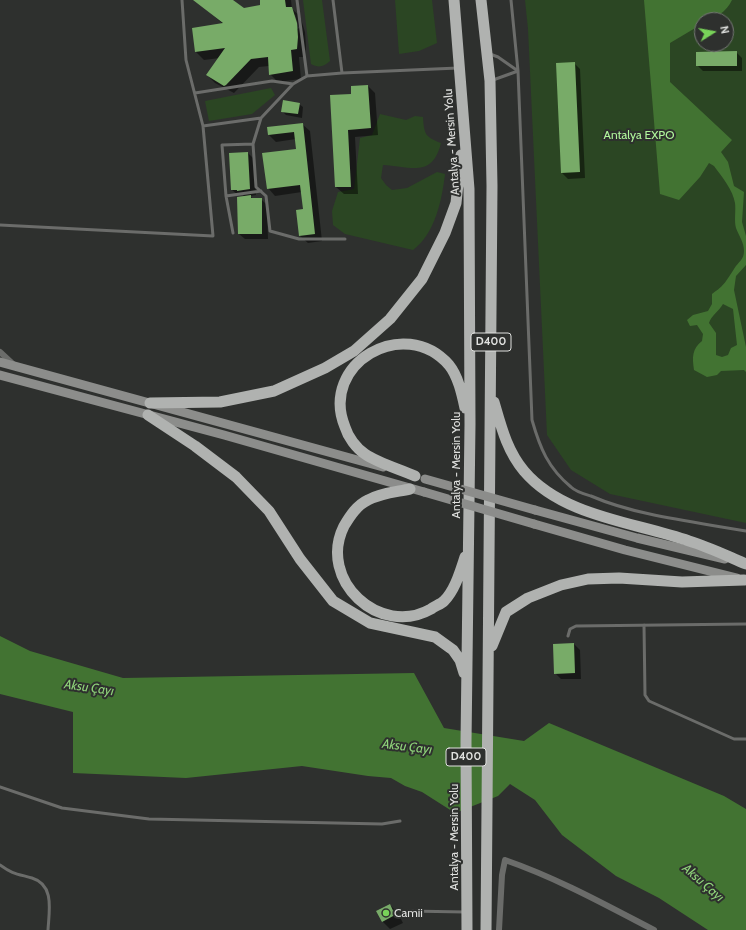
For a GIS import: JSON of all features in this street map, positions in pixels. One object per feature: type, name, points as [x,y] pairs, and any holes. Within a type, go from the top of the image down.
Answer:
[{"type":"highway","name":"Antalya - Mersin Yolu","points":[[454,0],[469,189],[470,424],[467,681],[467,930]]},
{"type":"highway","name":"D400","points":[[481,0],[490,81],[492,186],[486,930]]},
{"type":"highway","points":[[150,403],[220,402],[274,391],[325,368],[354,351],[385,323],[422,279],[445,232],[456,203],[464,116]]},
{"type":"highway","points":[[420,477],[364,454],[348,436],[341,419],[339,401],[345,380],[356,364],[374,350],[392,344],[413,344],[434,352],[450,366],[460,386],[470,424]]},
{"type":"highway","points":[[490,390],[510,452],[524,471],[548,492],[574,505],[625,524],[689,541],[746,564]]},
{"type":"highway","points":[[148,415],[195,446],[236,477],[269,511],[300,559],[333,601],[370,622],[435,636],[453,650],[460,660],[467,681]]},
{"type":"highway","points":[[410,489],[383,494],[367,500],[351,514],[342,531],[337,552],[341,576],[353,596],[376,611],[396,616],[419,615],[444,601],[458,579],[469,545]]},
{"type":"highway","points":[[489,652],[506,612],[528,598],[560,585],[596,579],[619,578],[682,582],[745,580]]},
{"type":"main road","points":[[0,362],[637,538],[746,564]]},
{"type":"main road","points":[[0,375],[224,435],[625,550],[745,580]]},
{"type":"street","points":[[0,352],[15,366]]},
{"type":"street","points":[[0,379],[12,378]]},
{"type":"street","points":[[499,930],[502,875],[505,860],[526,868],[588,897],[654,930]]},
{"type":"lane","points":[[0,226],[213,236],[203,126],[186,60],[182,0]]},
{"type":"lane","points":[[296,0],[307,76]]},
{"type":"lane","points":[[333,0],[342,73]]},
{"type":"lane","points":[[511,0],[518,71],[532,420],[541,451],[554,471],[572,489],[630,509],[746,531]]},
{"type":"lane","points":[[488,54],[498,57],[518,71]]},
{"type":"lane","points":[[345,239],[299,239],[270,231],[266,196],[256,188],[253,144],[261,118],[293,84],[307,76],[460,68]]},
{"type":"lane","points":[[490,81],[518,71]]},
{"type":"lane","points":[[195,93],[272,81],[293,84]]},
{"type":"lane","points":[[203,126],[261,118]]},
{"type":"lane","points":[[234,233],[226,196],[222,145],[253,144]]},
{"type":"lane","points":[[226,196],[260,191]]},
{"type":"lane","points":[[568,636],[570,629],[576,626],[746,624]]},
{"type":"lane","points":[[644,625],[645,695],[649,700],[734,739],[746,739]]},
{"type":"lane","points":[[0,787],[62,808],[149,819],[382,824],[400,821]]},
{"type":"lane","points":[[0,865],[10,873],[42,883],[47,890],[50,900],[48,930]]},
{"type":"lane","points":[[408,911],[467,912]]},
{"type":"green space","points":[[303,0],[322,0],[330,61],[323,66],[311,64]]},
{"type":"green space","points":[[395,0],[432,0],[437,43],[419,51],[399,54]]},
{"type":"green space","name":"Antalya EXPO","points":[[525,0],[746,0],[746,523],[610,494],[571,470],[547,435],[528,29]]},
{"type":"green space","points":[[271,88],[275,95],[252,114],[209,121],[205,101]]},
{"type":"green space","points":[[380,114],[406,120],[415,116],[423,117],[426,134],[432,139],[441,143],[432,162],[426,166],[411,168],[383,165],[381,178],[392,190],[407,188],[437,172],[445,174],[442,195],[432,226],[421,243],[413,250],[345,234],[333,225],[332,211],[338,192],[354,189],[360,138],[372,135]]},
{"type":"water","points":[[644,0],[732,0],[723,12],[694,12],[694,29],[670,43],[670,82],[732,140],[721,152],[728,162],[734,186],[744,192],[742,222],[746,236],[746,265],[736,276],[734,290],[746,347],[746,372],[744,370],[721,371],[717,375],[707,377],[694,370],[693,361],[695,350],[702,341],[703,334],[697,325],[690,326],[687,320],[693,315],[708,311],[712,304],[712,294],[725,283],[743,257],[744,248],[735,222],[734,198],[727,184],[714,166],[709,163],[700,177],[679,200],[660,194]],"holes":[[[723,304],[733,309],[737,345],[731,348],[728,355],[722,357],[716,355],[716,333],[709,323],[711,318]]]},
{"type":"water","name":"Aksu Çayı","points":[[0,636],[30,651],[123,678],[414,673],[444,728],[524,741],[549,723],[724,796],[746,809],[746,930],[708,930],[659,898],[616,876],[562,835],[535,800],[510,784],[498,796],[455,813],[422,792],[405,786],[391,778],[302,766],[186,778],[73,773],[73,712],[0,694]]},
{"type":"building","points":[[193,0],[233,0],[244,8],[260,5],[260,0],[285,0],[286,7],[292,7],[297,23],[297,49],[291,50],[293,71],[269,75],[268,57],[251,59],[224,86],[206,75],[225,48],[195,52],[192,28],[223,23]]},
{"type":"building","points":[[737,51],[737,66],[696,66],[696,52]]},
{"type":"building","points":[[575,62],[580,172],[561,173],[556,63]]},
{"type":"building","points":[[368,85],[371,128],[348,130],[351,187],[335,187],[330,95],[351,94],[351,86]]},
{"type":"building","points":[[283,100],[300,103],[298,114],[281,112]]},
{"type":"building","points":[[303,123],[315,234],[299,236],[296,210],[303,209],[300,185],[267,189],[262,153],[296,149],[294,132],[268,135],[267,127]]},
{"type":"building","points":[[248,152],[250,189],[237,191],[231,190],[229,153]]},
{"type":"building","points":[[251,195],[251,198],[262,198],[262,234],[238,234],[237,197]]},
{"type":"building","points":[[574,643],[575,673],[554,674],[553,644]]},
{"type":"building","name":"Camii","points":[[390,904],[395,915],[382,922],[376,911]]},
{"type":"place","name":"Camii","points":[[386,913]]}]
